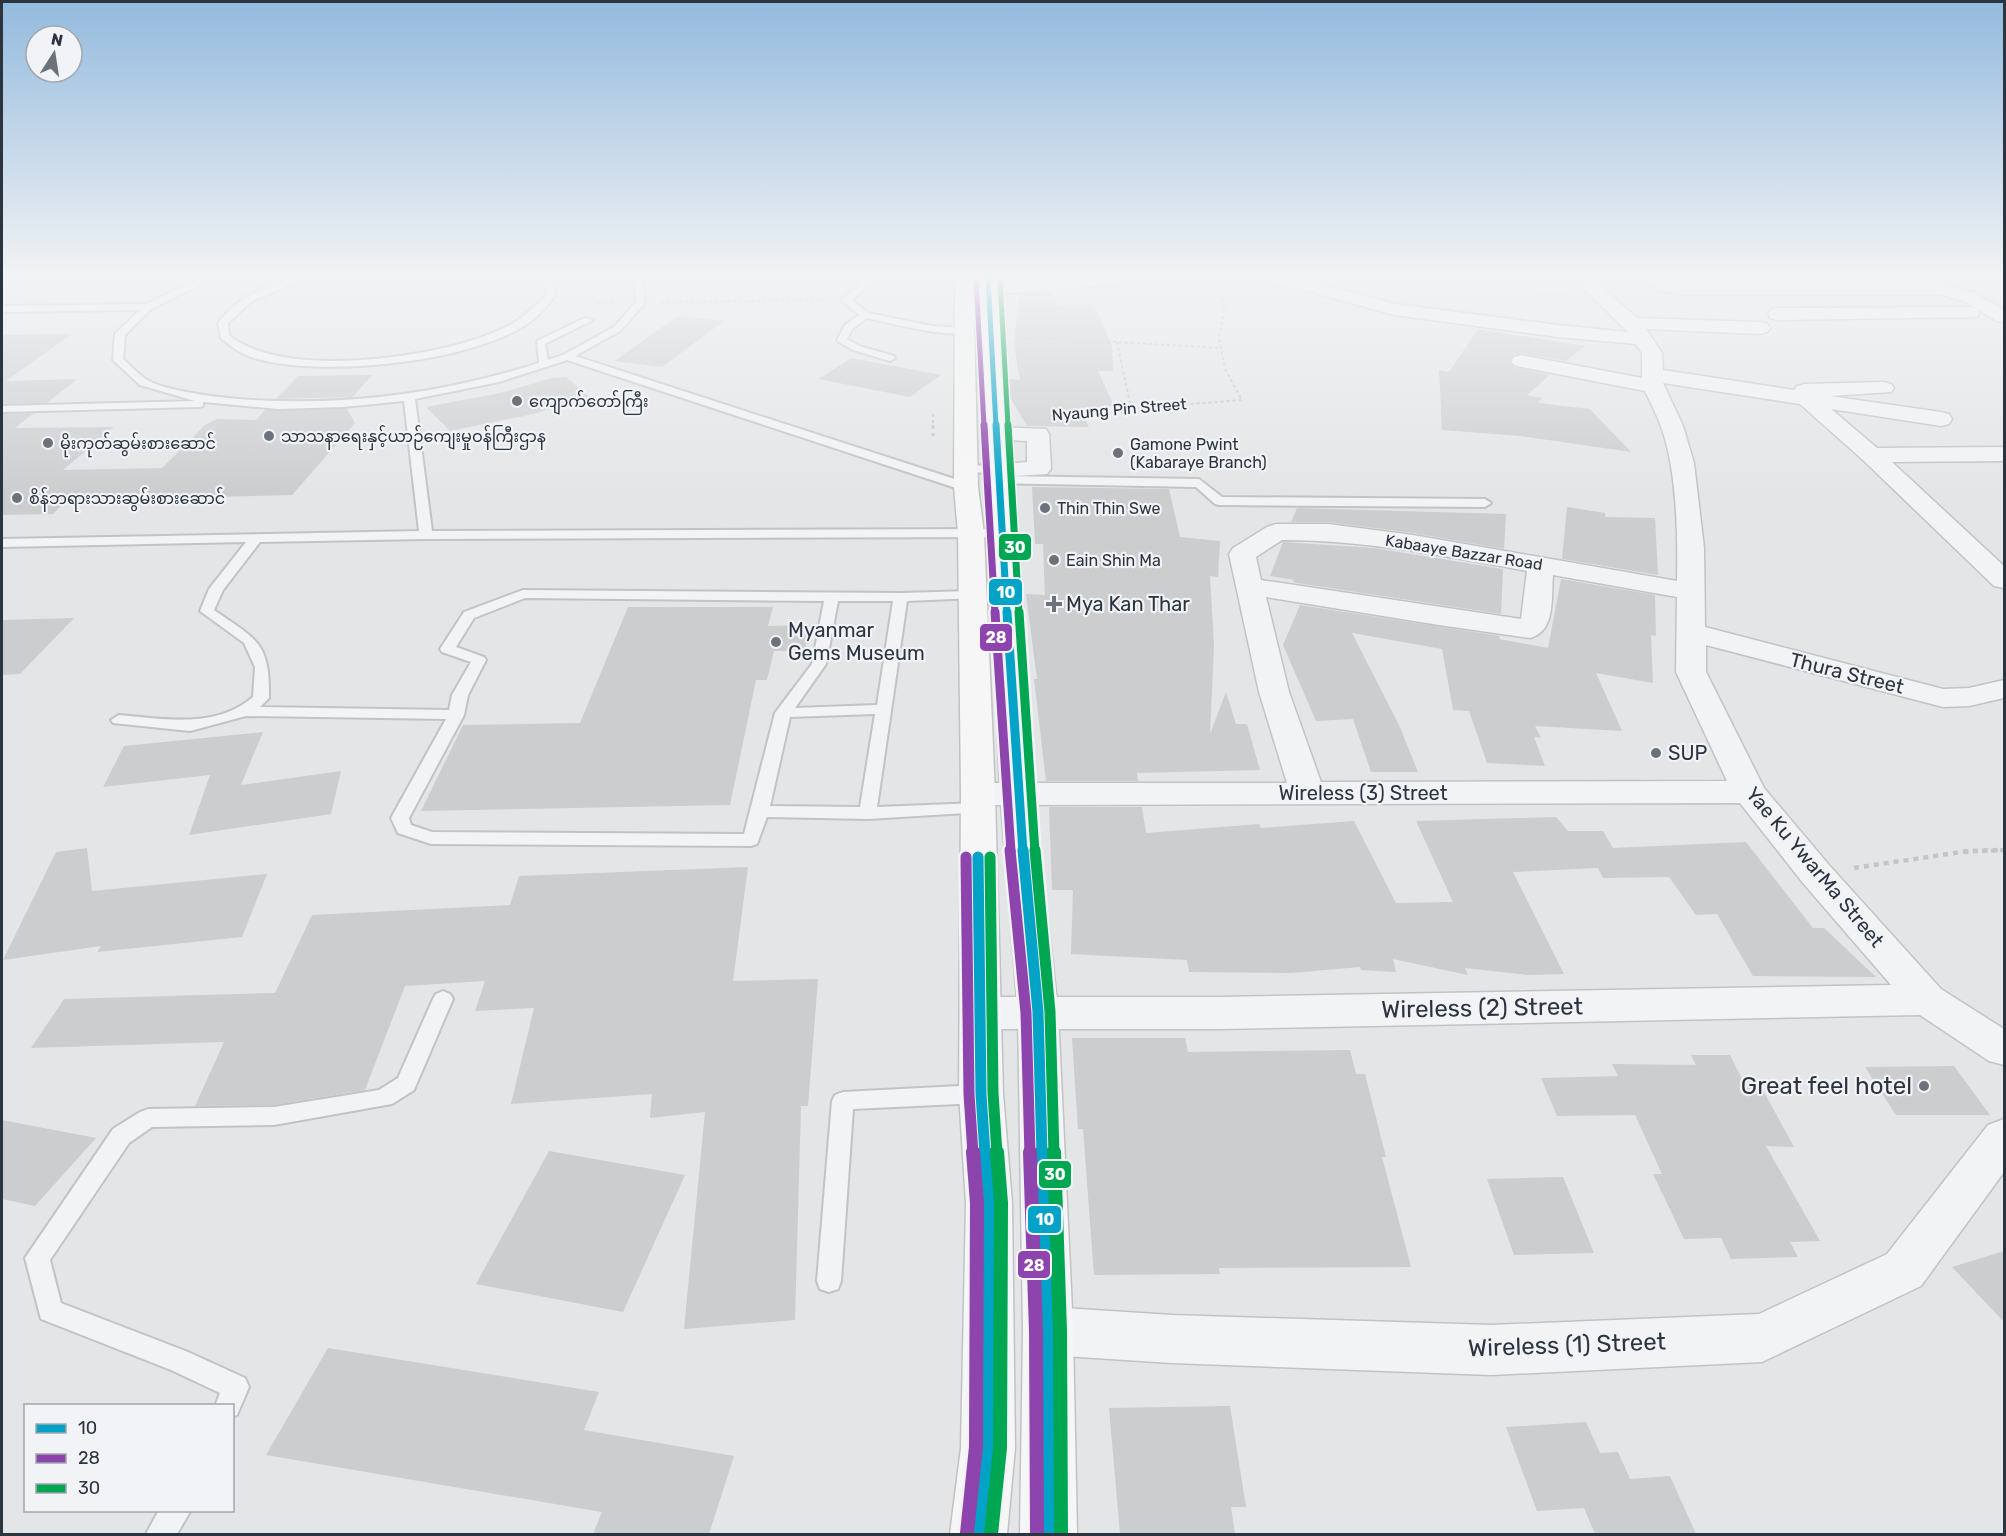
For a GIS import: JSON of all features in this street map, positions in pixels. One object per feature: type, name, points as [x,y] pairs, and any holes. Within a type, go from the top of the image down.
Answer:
[{"type":"main road","points":[[964,350],[966,478],[987,533],[1032,928],[1038,1012],[1048,1331],[1049,1534]]},
{"type":"main road","points":[[979,1534],[988,1448],[989,1203],[981,1094],[980,930],[971,595],[999,475],[992,350]]},
{"type":"main road","points":[[980,930],[1032,928]]},
{"type":"street","name":"Yae Ku YwarMa Street","points":[[1650,350],[1653,380],[1672,426],[1683,463],[1691,548],[1691,672],[1749,792],[1816,874],[1927,1000],[2004,1048]]},
{"type":"street","points":[[1521,361],[1941,419]]},
{"type":"street","points":[[1884,388],[1806,389],[1807,399],[1871,455],[2004,580]]},
{"type":"street","points":[[996,426],[1038,434],[1039,469],[999,475]]},
{"type":"street","points":[[1871,455],[2004,454]]},
{"type":"street","name":"Kabaaye Bazzar Road","points":[[1250,586],[1242,554],[1276,532],[1328,532],[1413,543],[1690,591]]},
{"type":"street","points":[[1308,794],[1274,692],[1250,586],[1438,617],[1530,629],[1534,623],[1541,565]]},
{"type":"street","name":"Thura Street","points":[[1690,632],[1943,698],[1969,697],[2004,689]]},
{"type":"street","name":"Wireless (3) Street","points":[[977,801],[1017,792],[1308,794],[1749,792]]},
{"type":"street","name":"Wireless (2) Street","points":[[980,1013],[1221,1013],[1927,1000]]},
{"type":"street","name":"Wireless (1) Street","points":[[1048,1331],[1172,1339],[1491,1350],[1762,1338],[1904,1270],[2004,1138]]},
{"type":"lane","points":[[119,350],[118,360],[144,383],[200,399],[279,406]]},
{"type":"lane","points":[[242,350],[294,362],[356,363],[448,350]]},
{"type":"lane","points":[[541,350],[544,364]]},
{"type":"lane","points":[[2,409],[195,404],[279,406],[343,404],[409,397],[495,380],[567,357],[580,350]]},
{"type":"lane","points":[[862,350],[891,358]]},
{"type":"lane","points":[[567,357],[966,478],[999,475],[1199,483],[1219,501],[1485,503]]},
{"type":"lane","points":[[409,397],[426,535]]},
{"type":"lane","points":[[2,543],[426,535],[987,533]]},
{"type":"lane","points":[[246,711],[261,698],[262,667],[250,640],[207,610],[216,589],[256,538]]},
{"type":"lane","points":[[832,597],[819,664],[783,713],[751,840],[431,838],[404,829],[400,818],[456,715],[460,695],[479,660],[447,649],[469,615],[523,594],[832,597],[971,595]]},
{"type":"lane","points":[[868,813],[882,709],[901,597]]},
{"type":"lane","points":[[783,713],[882,709]]},
{"type":"lane","points":[[119,720],[190,726],[246,711],[456,715]]},
{"type":"lane","points":[[760,811],[868,813],[977,801]]},
{"type":"lane","points":[[229,1404],[236,1387],[179,1361],[50,1311],[37,1258],[121,1136],[148,1118],[273,1116],[384,1098],[406,1084],[443,999]]},
{"type":"lane","points":[[829,1281],[843,1101],[981,1094]]},
{"type":"lane","points":[[160,1534],[176,1512]]},
{"type":"path","points":[[1119,350],[1131,408]]},
{"type":"path","name":"Nyaung Pin Street","points":[[996,426],[1131,408],[1242,400],[1225,369],[1221,350]]},
{"type":"path","points":[[933,414],[933,436]]},
{"type":"path","points":[[1816,874],[1968,851],[2004,850]]},
{"type":"building","points":[[2,350],[50,350],[6,381],[77,379],[47,403],[2,404]]},
{"type":"building","points":[[630,350],[685,350],[662,367],[614,361]]},
{"type":"building","points":[[1015,350],[1112,350],[1113,371],[1098,371],[1114,406],[1080,408],[1089,427],[1027,426],[1007,392],[1007,379],[1020,380]]},
{"type":"building","points":[[1464,350],[1580,350],[1566,361],[1521,353],[1513,355],[1509,361],[1513,367],[1550,375],[1527,395],[1542,398],[1538,403],[1590,409],[1631,452],[1520,436],[1442,430],[1439,370],[1449,372]]},
{"type":"building","points":[[852,358],[941,375],[910,397],[818,379]]},
{"type":"building","points":[[372,375],[353,397],[276,399],[298,376]]},
{"type":"building","name":"ကျောက်တော်ကြီး","points":[[566,377],[591,398],[529,415],[450,431],[426,407],[500,393],[552,378]]},
{"type":"building","points":[[347,409],[355,423],[292,495],[67,500],[53,514],[2,515],[2,414],[34,413],[15,428],[114,427],[63,470],[162,468],[205,425],[217,419],[256,420],[265,410]]},
{"type":"building","points":[[1032,487],[1169,489],[1180,537],[1220,541],[1218,577],[1210,576],[1214,646],[1210,734],[1226,692],[1236,724],[1247,724],[1260,770],[1137,773],[1138,781],[1046,781],[1034,679],[1037,679],[1026,594],[1045,595],[1043,544],[1035,544]]},
{"type":"building","points":[[1567,507],[1605,513],[1605,517],[1655,518],[1658,575],[1562,559]]},
{"type":"building","points":[[1297,508],[1506,514],[1504,549],[1413,533],[1328,522],[1291,522]]},
{"type":"building","points":[[1283,542],[1374,548],[1503,569],[1501,614],[1297,583],[1293,582],[1294,580],[1270,576]]},
{"type":"building","points":[[1561,579],[1655,595],[1656,636],[1651,635],[1653,683],[1596,673],[1622,731],[1535,726],[1541,738],[1534,737],[1545,766],[1487,763],[1469,711],[1453,710],[1442,649],[1352,633],[1399,725],[1418,772],[1371,772],[1353,719],[1316,721],[1283,645],[1300,605],[1500,636],[1499,639],[1548,648]]},
{"type":"building","points":[[628,607],[773,607],[768,626],[810,625],[805,651],[774,651],[767,680],[756,680],[730,805],[421,811],[463,725],[580,723]]},
{"type":"building","points":[[74,618],[20,674],[2,675],[2,620]]},
{"type":"building","points":[[263,732],[241,785],[341,771],[331,814],[189,835],[210,775],[103,787],[124,746]]},
{"type":"building","points":[[1049,807],[1142,807],[1146,833],[1259,824],[1261,828],[1354,821],[1396,903],[1453,902],[1416,821],[1556,817],[1568,831],[1603,831],[1613,848],[1746,842],[1813,928],[1824,928],[1876,977],[1753,976],[1717,914],[1696,915],[1669,877],[1603,878],[1598,868],[1513,872],[1564,974],[1528,975],[1465,968],[1468,975],[1393,959],[1396,972],[1361,970],[1360,967],[1291,973],[1189,972],[1187,960],[1071,954],[1073,890],[1052,890]]},
{"type":"building","points":[[87,848],[92,891],[267,874],[242,937],[97,952],[101,946],[3,960],[56,852]]},
{"type":"building","points":[[748,867],[733,981],[818,979],[808,1106],[801,1106],[795,1320],[684,1329],[705,1112],[650,1118],[652,1094],[511,1104],[534,1008],[475,1011],[485,981],[405,986],[365,1090],[274,1105],[195,1106],[224,1042],[31,1048],[64,999],[275,993],[312,915],[510,905],[519,876]]},
{"type":"building","points":[[1072,1038],[1185,1038],[1188,1052],[1350,1050],[1356,1074],[1365,1074],[1386,1157],[1382,1157],[1411,1267],[1219,1268],[1220,1274],[1094,1275],[1083,1129],[1078,1129]]},
{"type":"building","points":[[1691,1055],[1730,1055],[1742,1079],[1757,1079],[1794,1147],[1766,1146],[1820,1241],[1790,1242],[1798,1257],[1731,1259],[1721,1238],[1684,1239],[1653,1174],[1662,1174],[1635,1115],[1557,1116],[1541,1078],[1618,1076],[1612,1064],[1696,1065]]},
{"type":"building","points":[[1954,1066],[1990,1115],[1896,1115],[1865,1067]]},
{"type":"building","points":[[2,1120],[96,1138],[35,1206],[2,1199]]},
{"type":"building","points":[[549,1151],[685,1175],[623,1312],[476,1284]]},
{"type":"building","points":[[1563,1177],[1594,1253],[1514,1255],[1487,1179]]},
{"type":"building","points":[[2004,1251],[2004,1322],[1952,1267]]},
{"type":"building","points":[[328,1348],[599,1392],[584,1430],[734,1456],[709,1534],[593,1534],[602,1512],[266,1455]]},
{"type":"building","points":[[1230,1406],[1246,1507],[1231,1507],[1235,1534],[1120,1534],[1109,1408]]},
{"type":"building","points":[[1586,1422],[1600,1453],[1618,1452],[1630,1479],[1670,1476],[1696,1534],[1595,1534],[1584,1508],[1537,1511],[1506,1427]]},
{"type":"transit line","name":"28","points":[[980,350],[1005,793],[1026,1013],[1036,1331],[1037,1534]]},
{"type":"transit line","name":"10","points":[[992,350],[1017,792],[1038,1012],[1048,1331],[1049,1534]]},
{"type":"transit line","name":"30","points":[[1004,350],[1029,791],[1050,1012],[1060,1331],[1061,1534]]},
{"type":"transit line","name":"28","points":[[966,857],[969,1094],[977,1203],[976,1447],[967,1533]]},
{"type":"transit line","name":"10","points":[[978,857],[981,1094],[989,1203],[988,1448],[979,1534]]},
{"type":"transit line","name":"30","points":[[990,857],[993,1093],[1001,1203],[1000,1448],[991,1534]]},
{"type":"place","name":"ကျောက်တော်ကြီး","points":[[517,401]]},
{"type":"place","name":"သာသနာရေးနှင့်ယာဉ်ကျေးမှုဝန်ကြီးဌာန","points":[[269,436]]},
{"type":"place","name":"မိုးကုတ်ဆွမ်းစားဆောင်","points":[[48,443]]},
{"type":"place","name":"Gamone Pwint (Kabaraye Branch)","points":[[1118,453]]},
{"type":"place","name":"စိန်ဘရားသားဆွမ်းစားဆောင်","points":[[17,498]]},
{"type":"place","name":"Thin Thin Swe","points":[[1045,508]]},
{"type":"place","name":"Eain Shin Ma","points":[[1054,560]]},
{"type":"place","name":"Mya Kan Thar","points":[[1054,604]]},
{"type":"place","name":"Myanmar Gems Museum","points":[[776,642]]},
{"type":"place","name":"SUP","points":[[1656,753]]},
{"type":"place","name":"Great feel hotel","points":[[1924,1086]]}]
